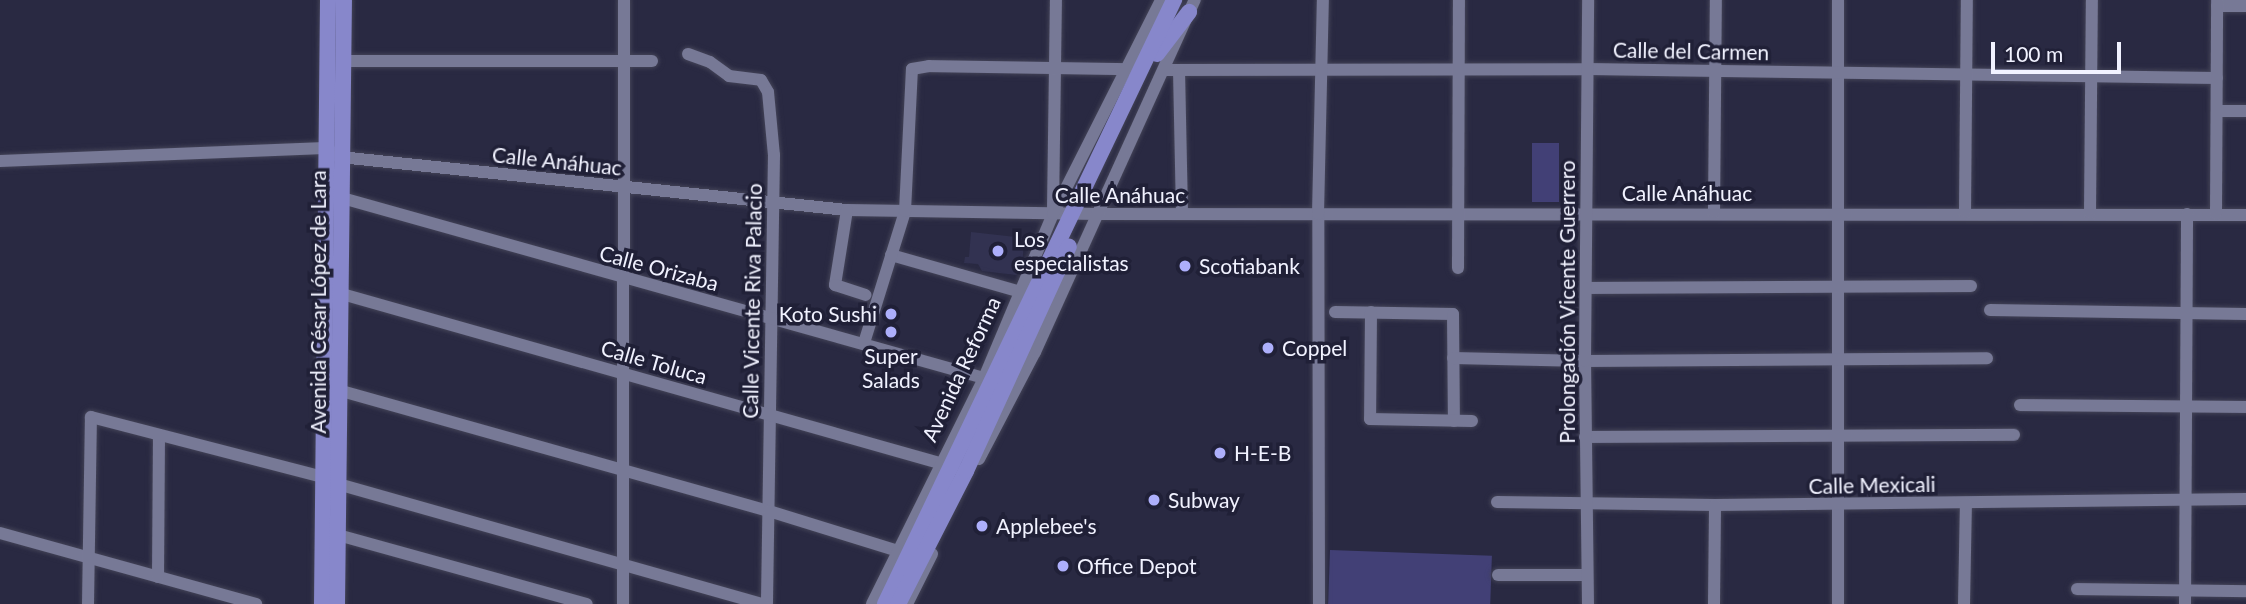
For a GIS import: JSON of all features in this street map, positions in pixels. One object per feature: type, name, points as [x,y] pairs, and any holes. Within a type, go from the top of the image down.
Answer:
[{"type":"main road","name":"Avenida César López de Lara","points":[[328,0],[325,148],[332,195],[330,480],[338,535],[337,604]]},
{"type":"main road","name":"Avenida César López de Lara","points":[[332,195],[340,157],[344,0]]},
{"type":"main road","name":"Avenida Reforma","points":[[885,604],[958,469],[1084,214],[1174,0]]},
{"type":"main road","name":"Avenida Reforma","points":[[1152,56],[1189,4]]},
{"type":"main road","points":[[1150,24],[1152,56]]},
{"type":"main road","name":"Avenida Reforma","points":[[898,604],[1005,357],[1084,214]]},
{"type":"main road","name":"Avenida César López de Lara","points":[[322,604],[338,390],[331,292]]},
{"type":"main road","points":[[984,378],[1005,357]]},
{"type":"street","points":[[623,604],[624,0]]},
{"type":"street","points":[[1053,214],[1056,0]]},
{"type":"street","name":"Avenida Reforma","points":[[908,604],[958,469],[984,378],[1053,214],[1161,0]]},
{"type":"street","points":[[1319,604],[1318,214],[1323,0]]},
{"type":"street","points":[[1458,268],[1459,0]]},
{"type":"street","name":"Prolongación Vicente Guerrero","points":[[1588,0],[1585,361],[1588,604]]},
{"type":"street","points":[[1714,212],[1716,0]]},
{"type":"street","points":[[1838,0],[1838,604]]},
{"type":"street","points":[[1965,212],[1966,0]]},
{"type":"street","points":[[2090,213],[2092,0]]},
{"type":"street","points":[[2216,214],[2217,3],[2246,6]]},
{"type":"street","name":"Avenida Reforma","points":[[1084,214],[1165,70],[1189,4]]},
{"type":"street","name":"Calle Vicente Riva Palacio","points":[[688,54],[710,62],[729,76],[761,80],[768,92],[774,155],[769,318],[769,511],[765,604]]},
{"type":"street","points":[[342,61],[652,61]]},
{"type":"street","points":[[864,343],[905,211],[909,76],[918,66],[1126,69]]},
{"type":"street","name":"Calle del Carmen","points":[[1165,70],[1588,69],[2217,78]]},
{"type":"street","points":[[1180,70],[1182,214]]},
{"type":"street","points":[[2217,111],[2246,111]]},
{"type":"street","name":"Calle Anáhuac","points":[[325,148],[340,157],[847,210],[1053,214],[1965,212],[2246,215]]},
{"type":"street","points":[[0,161],[325,148]]},
{"type":"street","name":"Calle Orizaba","points":[[332,195],[623,279],[984,378]]},
{"type":"street","points":[[847,210],[835,285],[865,295]]},
{"type":"street","points":[[2185,598],[2187,214]]},
{"type":"street","points":[[891,255],[1021,292]]},
{"type":"street","points":[[1586,288],[1837,284],[1971,286]]},
{"type":"street","name":"Calle Toluca","points":[[331,292],[958,469]]},
{"type":"street","points":[[1990,310],[2246,314]]},
{"type":"street","points":[[1335,312],[1453,314],[1454,421]]},
{"type":"street","points":[[1371,312],[1370,419],[1472,421]]},
{"type":"street","points":[[1453,358],[1585,361],[1987,358]]},
{"type":"street","points":[[338,390],[769,511],[898,551]]},
{"type":"street","points":[[2020,405],[2246,407]]},
{"type":"street","points":[[88,604],[91,417],[330,480],[765,604]]},
{"type":"street","points":[[158,577],[159,435]]},
{"type":"street","points":[[1585,436],[2014,435]]},
{"type":"street","name":"Avenida Reforma","points":[[872,604],[898,551],[958,469]]},
{"type":"street","name":"Calle Mexicali","points":[[1497,502],[1586,505],[1838,505],[2246,499]]},
{"type":"street","points":[[1964,604],[1966,503]]},
{"type":"street","points":[[1714,604],[1715,505]]},
{"type":"street","points":[[0,533],[256,604]]},
{"type":"street","points":[[338,535],[587,604]]},
{"type":"street","points":[[1498,575],[1587,575]]},
{"type":"street","points":[[2077,589],[2185,598],[2246,591]]},
{"type":"shaded area","points":[[1532,143],[1559,143],[1559,202],[1532,202]]},
{"type":"shaded area","name":"Los especialistas","points":[[971,232],[1024,238],[1022,270],[1016,275],[982,271],[978,264],[964,263],[965,257],[969,257]]},
{"type":"shaded area","points":[[1330,550],[1492,556],[1490,604],[1328,604]]},
{"type":"place","name":"Los especialistas","points":[[998,251]]},
{"type":"place","name":"Scotiabank","points":[[1185,266]]},
{"type":"place","name":"Koto Sushi","points":[[891,314]]},
{"type":"place","name":"Super Salads","points":[[891,332]]},
{"type":"place","name":"Coppel","points":[[1268,348]]},
{"type":"place","name":"H-E-B","points":[[1220,453]]},
{"type":"place","name":"Subway","points":[[1154,500]]},
{"type":"place","name":"Applebee's","points":[[982,526]]},
{"type":"place","name":"Office Depot","points":[[1063,566]]}]
